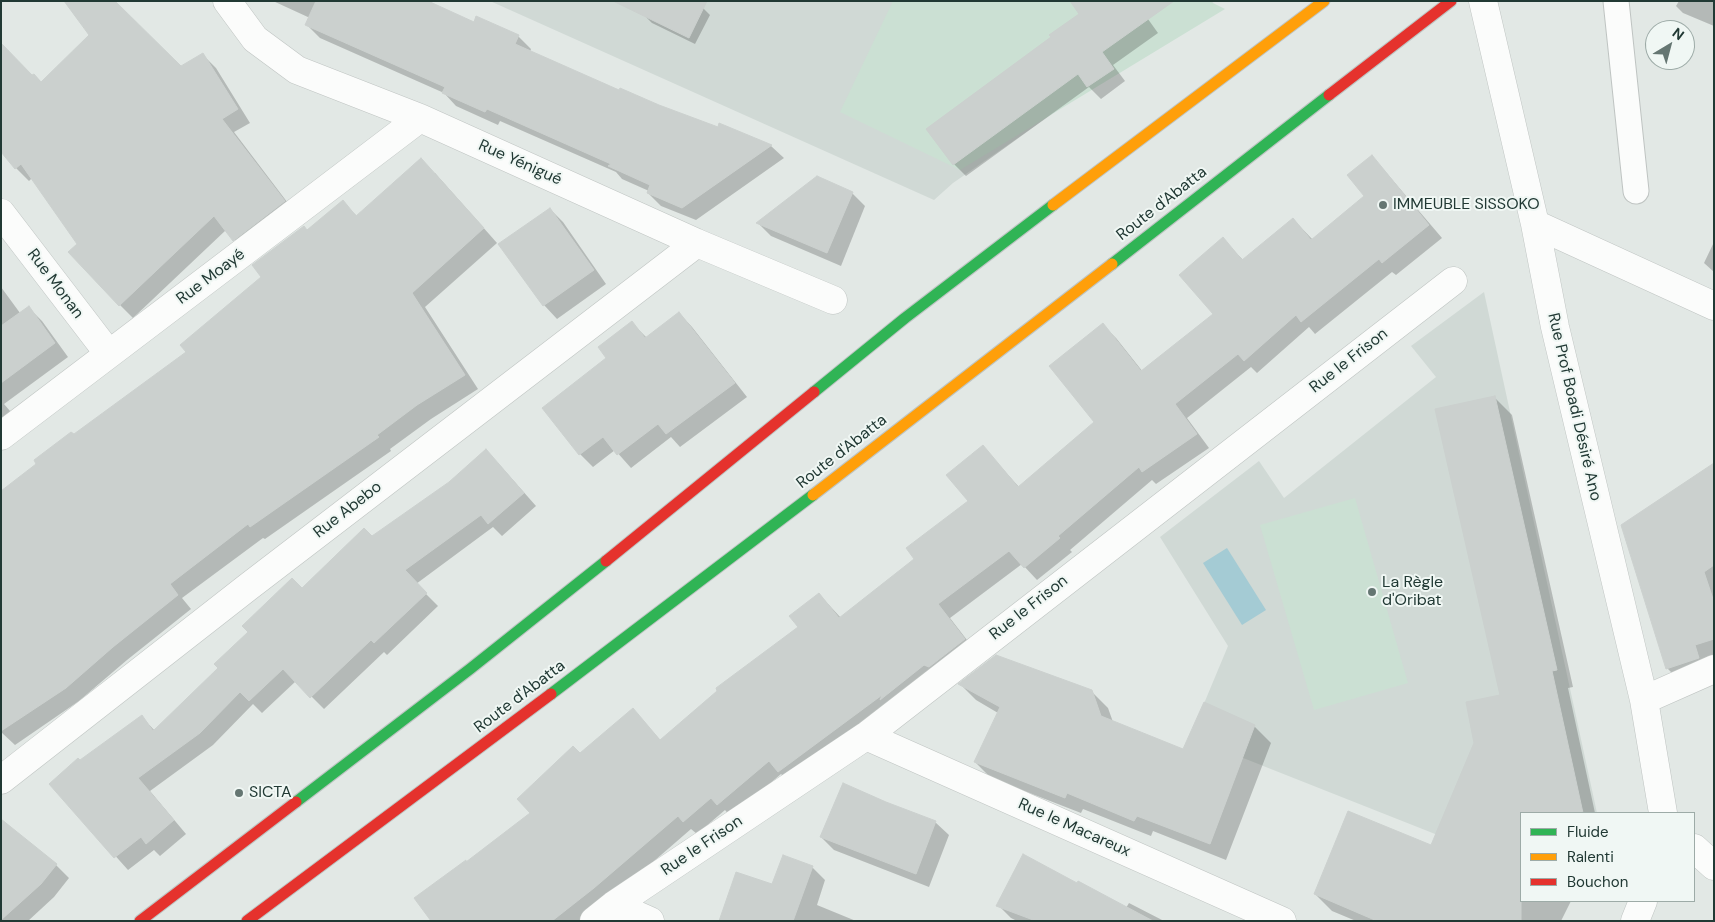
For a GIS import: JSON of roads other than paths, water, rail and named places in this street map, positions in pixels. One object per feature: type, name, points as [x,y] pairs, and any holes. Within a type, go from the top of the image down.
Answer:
[{"type":"street","name":"Rue Yénigué","points":[[227,1],[255,39],[297,70],[420,118],[697,242],[833,300]]},
{"type":"street","points":[[140,921],[478,663],[905,318],[1324,1]]},
{"type":"street","name":"Route d'Abatta","points":[[247,921],[530,710],[809,498],[1451,1]]},
{"type":"street","name":"Rue Prof Boadi Désiré Ano","points":[[1483,1],[1535,224],[1555,327],[1644,700],[1663,812]]},
{"type":"street","name":"Rue Moayé","points":[[1,436],[420,118]]},
{"type":"street","name":"Rue Monan","points":[[1,213],[109,354]]},
{"type":"street","points":[[1535,224],[1714,306]]},
{"type":"street","name":"Rue Abebo","points":[[1,780],[697,242]]},
{"type":"street","name":"Rue le Frison","points":[[604,913],[866,736],[1453,281]]},
{"type":"street","points":[[1644,700],[1714,669]]},
{"type":"street","name":"Rue le Macareux","points":[[866,736],[1282,921]]},
{"type":"street","points":[[1695,849],[1714,866]]},
{"type":"street","points":[[1635,921],[1643,902]]},
{"type":"street","points":[[604,913],[650,921]]},
{"type":"lane","points":[[1616,1],[1636,191]]},
{"type":"water","points":[[1227,548],[1266,610],[1242,625],[1203,563]]},
{"type":"place","name":"IMMEUBLE SISSOKO","points":[[1383,205]]},
{"type":"place","name":"La Règle d'Oribat","points":[[1372,592]]},
{"type":"place","name":"SICTA","points":[[239,793]]}]
